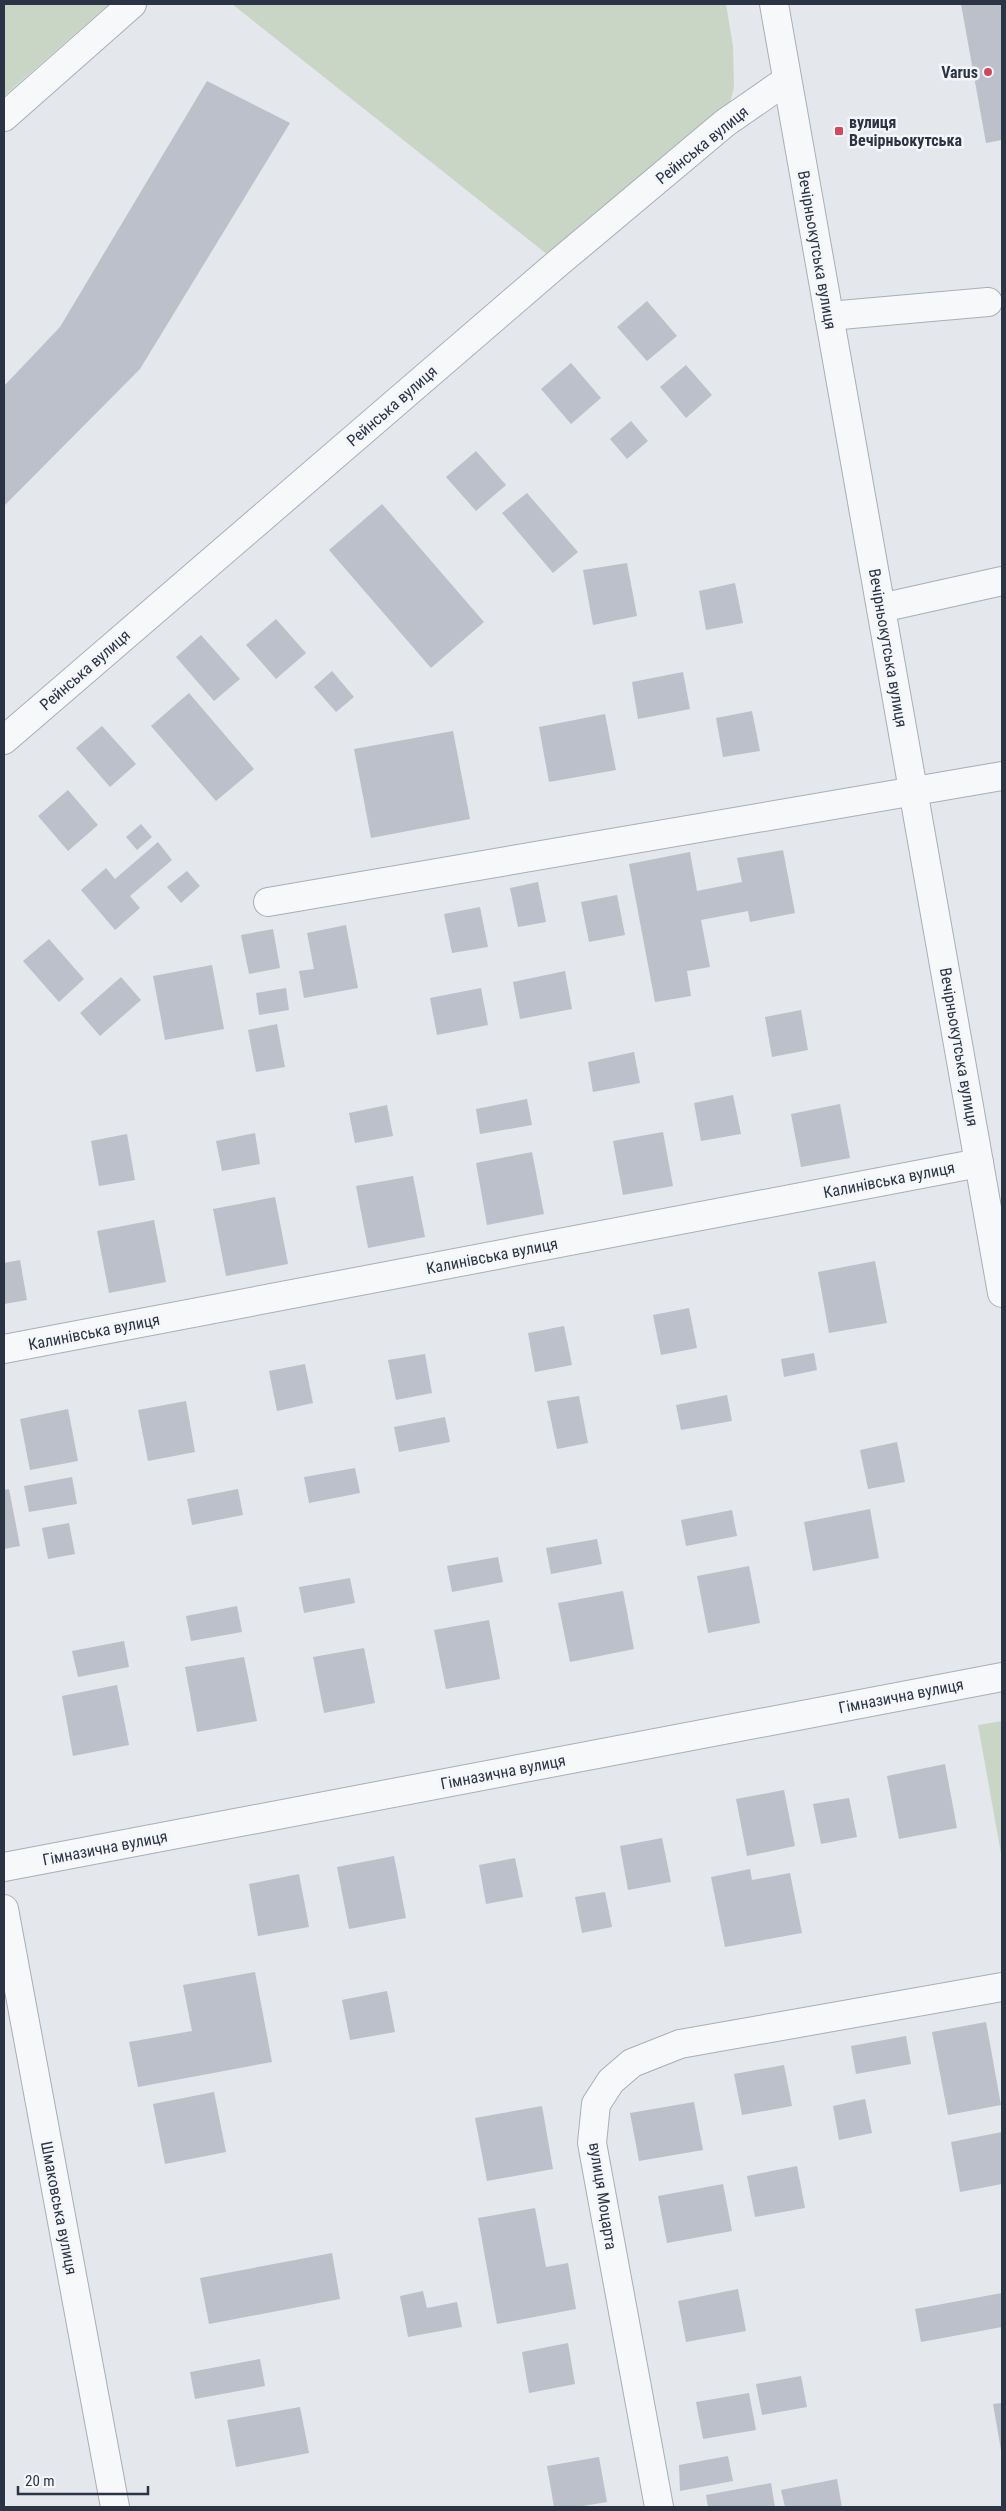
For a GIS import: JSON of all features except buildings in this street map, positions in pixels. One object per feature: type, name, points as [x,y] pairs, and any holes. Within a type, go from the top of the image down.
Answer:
[{"type":"street","points":[[4,117],[132,4]]},
{"type":"street","name":"Вечірньокутська вулиця","points":[[774,4],[1002,1293]]},
{"type":"street","name":"Рейнська вулиця","points":[[4,740],[558,262],[725,123],[787,80]]},
{"type":"street","points":[[829,316],[988,302]]},
{"type":"street","points":[[881,608],[1002,580]]},
{"type":"street","points":[[268,902],[1002,776]]},
{"type":"street","name":"Калинівська вулиця","points":[[4,1349],[979,1163]]},
{"type":"street","name":"Гімназична вулиця","points":[[4,1867],[1002,1677]]},
{"type":"street","name":"Шмаковська вулиця","points":[[4,1909],[115,2507]]},
{"type":"street","name":"вулиця Моцарта","points":[[659,2507],[592,2143],[596,2104],[611,2081],[632,2063],[680,2044],[1002,1987]]},
{"type":"green space","points":[[4,4],[109,4],[4,96]]},
{"type":"green space","points":[[232,4],[726,4],[733,46],[734,87],[725,123],[558,263]]},
{"type":"green space","points":[[1002,1721],[1002,1859],[978,1725]]},
{"type":"place","name":"Varus","points":[[988,72]]},
{"type":"place","name":"вулиця Вечірньокутська","points":[[839,131]]}]
